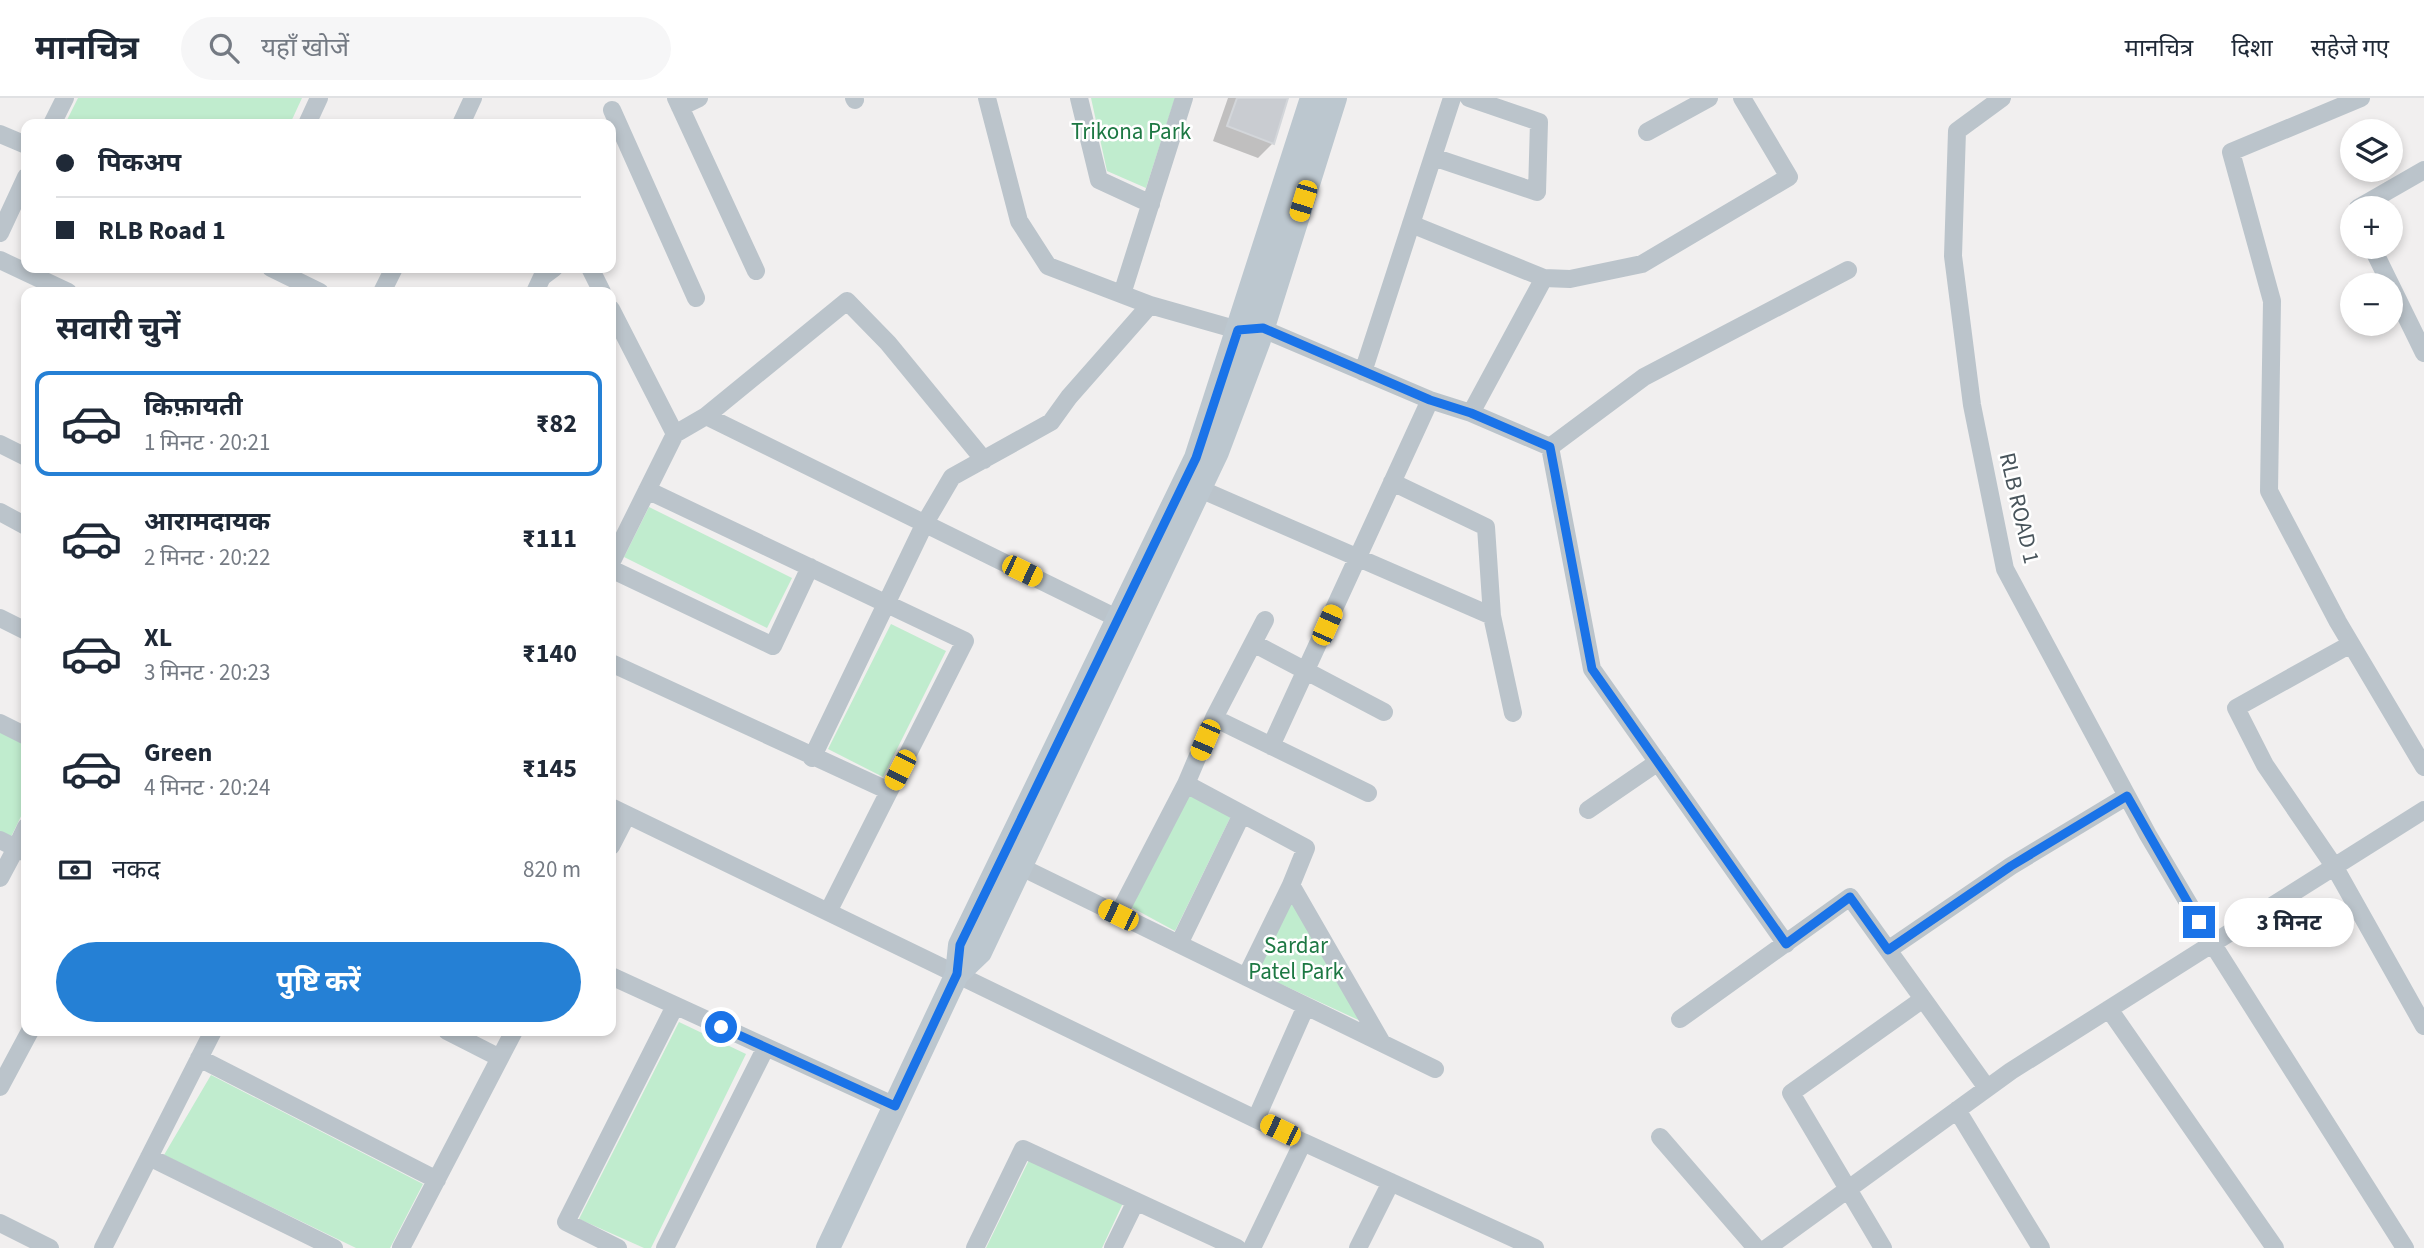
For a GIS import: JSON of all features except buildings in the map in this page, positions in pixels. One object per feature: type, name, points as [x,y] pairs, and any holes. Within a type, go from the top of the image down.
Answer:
[{"type":"street","points":[[54,119],[65,98]]},
{"type":"street","points":[[309,119],[319,98]]},
{"type":"street","points":[[463,119],[473,98]]},
{"type":"street","points":[[699,98],[678,103],[756,271]]},
{"type":"street","points":[[987,98],[1019,221],[1048,266],[1150,305],[1251,329],[1430,400],[1471,413],[1550,447]]},
{"type":"street","points":[[1079,98],[1099,180],[1150,204]]},
{"type":"street","points":[[1122,294],[1184,98]]},
{"type":"street","points":[[828,1248],[957,974],[960,945],[1126,622],[1217,452],[1312,98]]},
{"type":"street","points":[[957,974],[980,953],[1021,867],[1251,329],[1335,98]]},
{"type":"street","points":[[1363,372],[1452,98]]},
{"type":"street","points":[[1433,157],[1537,192],[1539,122],[1469,98]]},
{"type":"street","points":[[1647,132],[1709,98]]},
{"type":"street","points":[[1411,224],[1544,278],[1570,279],[1642,264],[1788,177],[1742,98]]},
{"type":"street","name":"RLB ROAD 1","points":[[2002,98],[1957,131],[1953,256],[1972,405],[2006,569],[2127,796],[2212,943],[2405,1248]]},
{"type":"street","points":[[2361,98],[2231,152],[2272,301],[2269,491],[2351,643],[2424,767]]},
{"type":"street","points":[[616,120],[696,298]]},
{"type":"street","points":[[0,134],[21,143]]},
{"type":"street","points":[[2379,196],[2424,170]]},
{"type":"street","points":[[0,233],[21,188]]},
{"type":"street","points":[[2378,259],[2424,353]]},
{"type":"street","points":[[0,260],[21,270]]},
{"type":"street","points":[[1550,447],[1644,377],[1848,270]]},
{"type":"street","points":[[28,273],[57,287]]},
{"type":"street","points":[[281,273],[310,287]]},
{"type":"street","points":[[537,287],[547,273]]},
{"type":"street","points":[[1471,413],[1544,278]]},
{"type":"street","points":[[616,553],[675,434],[706,416],[847,301],[888,343],[984,460]]},
{"type":"street","points":[[812,758],[925,523],[952,477],[1051,422],[1069,397],[1150,305]]},
{"type":"street","points":[[616,319],[675,434]]},
{"type":"street","points":[[1271,746],[1430,400]]},
{"type":"street","points":[[706,416],[1126,622]]},
{"type":"street","points":[[0,444],[21,454]]},
{"type":"street","points":[[1550,447],[1592,669],[1786,944]]},
{"type":"street","points":[[1392,482],[1486,527],[1492,616],[1513,713]]},
{"type":"street","points":[[1199,489],[1492,616]]},
{"type":"street","points":[[647,491],[965,641],[828,912]]},
{"type":"street","points":[[0,512],[21,523]]},
{"type":"street","points":[[616,571],[772,646],[810,567]]},
{"type":"street","points":[[0,618],[21,628]]},
{"type":"street","points":[[1118,915],[1186,784],[1214,718],[1265,620]]},
{"type":"street","points":[[1253,643],[1384,712]]},
{"type":"street","points":[[2351,643],[2236,708],[2264,765],[2334,866],[2424,1026]]},
{"type":"street","points":[[616,665],[812,758],[889,791]]},
{"type":"street","points":[[1214,718],[1368,793]]},
{"type":"street","points":[[0,723],[21,734]]},
{"type":"street","points":[[1588,810],[1658,762]]},
{"type":"street","points":[[1186,784],[1306,848],[1291,886],[1246,977]]},
{"type":"street","points":[[1888,950],[2011,866],[2127,796]]},
{"type":"street","points":[[1766,1248],[1987,1088],[2424,810]]},
{"type":"street","points":[[619,811],[1303,1142],[1535,1248]]},
{"type":"street","points":[[1179,944],[1242,814]]},
{"type":"street","points":[[0,878],[14,847]]},
{"type":"street","points":[[1021,867],[1435,1069]]},
{"type":"street","points":[[1291,886],[1382,1043]]},
{"type":"street","points":[[1680,1019],[1850,897],[1987,1088]]},
{"type":"street","points":[[616,978],[895,1106]]},
{"type":"street","points":[[1883,1248],[1791,1093],[1923,999]]},
{"type":"street","points":[[618,1248],[566,1222],[676,1006]]},
{"type":"street","points":[[1256,1119],[1306,1006]]},
{"type":"street","points":[[2109,1009],[2275,1248]]},
{"type":"street","points":[[0,1087],[27,1036]]},
{"type":"street","points":[[103,1248],[210,1036]]},
{"type":"street","points":[[457,1036],[500,1058]]},
{"type":"street","points":[[401,1248],[511,1036]]},
{"type":"street","points":[[665,1248],[766,1048]]},
{"type":"street","points":[[199,1058],[437,1180]]},
{"type":"street","points":[[1957,1110],[2041,1248]]},
{"type":"street","points":[[1660,1137],[1756,1248]]},
{"type":"street","points":[[1252,1248],[1303,1142]]},
{"type":"street","points":[[975,1248],[1023,1149],[1237,1248]]},
{"type":"street","points":[[149,1157],[334,1248]]},
{"type":"street","points":[[1358,1248],[1391,1182]]},
{"type":"street","points":[[1113,1248],[1136,1201]]},
{"type":"street","points":[[0,1223],[50,1248]]},
{"type":"green space","points":[[78,98],[302,98],[292,119],[68,119]]},
{"type":"green space","name":"Trikona Park","points":[[1091,98],[1175,98],[1146,188],[1107,171]]},
{"type":"green space","points":[[649,507],[792,578],[767,628],[624,557]]},
{"type":"green space","points":[[891,624],[946,651],[883,777],[828,749]]},
{"type":"green space","points":[[0,726],[21,736],[21,816],[11,837],[0,832]]},
{"type":"green space","points":[[1188,791],[1232,814],[1175,931],[1129,906]]},
{"type":"green space","name":"Sardar Patel Park","points":[[1292,895],[1367,1024],[1255,972]]},
{"type":"green space","points":[[679,1022],[746,1054],[651,1248],[644,1248],[579,1219]]},
{"type":"green space","points":[[211,1075],[423,1184],[390,1248],[356,1248],[164,1155]]},
{"type":"green space","points":[[1029,1160],[1123,1203],[1102,1248],[986,1248]]},
{"type":"route","points":[[721,1027],[895,1106],[957,974],[960,945],[1196,458],[1238,330],[1263,328],[1430,400],[1471,413],[1550,447],[1592,669],[1786,944],[1850,897],[1888,950],[2011,866],[2127,796],[2199,922]]}]
